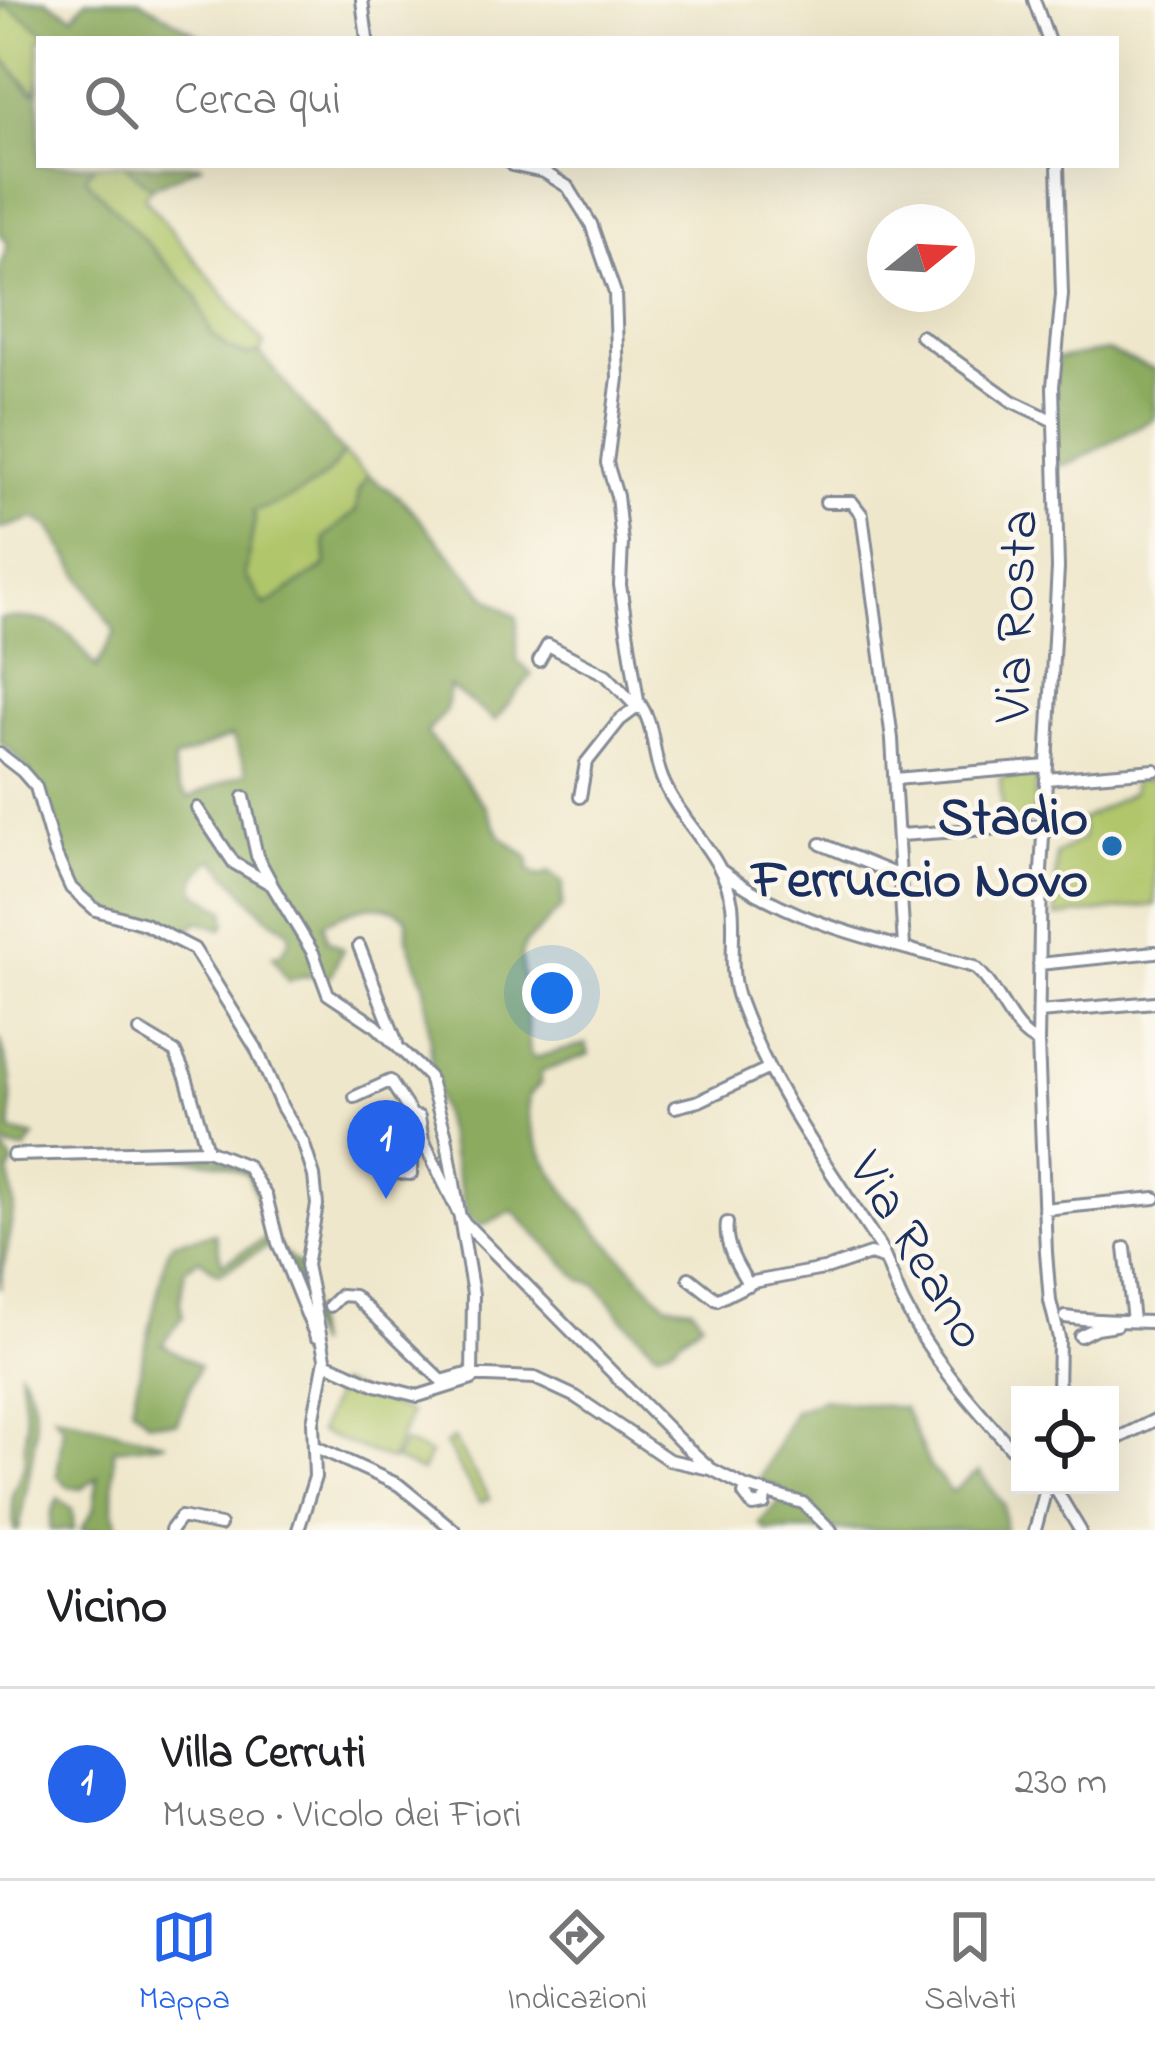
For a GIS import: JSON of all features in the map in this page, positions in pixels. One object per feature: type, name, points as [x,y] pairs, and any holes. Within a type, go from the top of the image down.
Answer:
[{"type":"street","points":[[362,0],[367,36]]},
{"type":"street","points":[[1034,0],[1047,36]]},
{"type":"street","name":"Via Reano","points":[[526,168],[544,172],[568,187],[591,224],[615,293],[618,378],[606,442],[607,464],[617,496],[620,585],[639,703],[650,716],[663,780],[722,871],[732,905],[731,957],[737,997],[767,1069],[886,1259],[904,1306],[960,1390],[1011,1448]]},
{"type":"street","name":"Via Rosta","points":[[1058,168],[1062,295],[1054,373],[1058,568],[1038,1042],[1049,1285],[1065,1325],[1059,1386]]},
{"type":"street","points":[[921,336],[1012,401],[1054,421]]},
{"type":"street","points":[[826,502],[852,502],[862,514],[895,779],[904,947]]},
{"type":"street","points":[[539,661],[548,645],[606,675],[632,702],[639,703]]},
{"type":"street","points":[[580,797],[586,763],[639,703]]},
{"type":"street","points":[[0,754],[36,788],[55,854],[71,888],[96,910],[145,924],[194,950],[256,1048],[303,1142],[317,1205],[306,1265],[326,1363],[313,1422],[315,1477],[298,1530]]},
{"type":"street","points":[[895,779],[1155,770]]},
{"type":"street","points":[[244,797],[257,856],[314,953],[328,994],[376,1026],[429,1077],[441,1109],[473,1294],[472,1378]]},
{"type":"street","points":[[196,808],[235,863],[272,885]]},
{"type":"street","points":[[900,835],[1044,825]]},
{"type":"street","points":[[821,844],[902,878]]},
{"type":"street","points":[[722,871],[814,923],[980,972],[1028,1038],[1038,1042]]},
{"type":"street","points":[[359,946],[398,1046]]},
{"type":"street","points":[[1039,964],[1155,952]]},
{"type":"street","points":[[1039,1012],[1155,1002]]},
{"type":"street","points":[[140,1031],[175,1052],[207,1150]]},
{"type":"street","points":[[675,1107],[699,1101],[767,1069]]},
{"type":"street","points":[[355,1097],[390,1082],[412,1115],[411,1174],[381,1172]]},
{"type":"street","points":[[412,1115],[419,1117],[423,1140],[462,1220],[681,1442],[711,1469],[746,1487],[803,1503],[831,1530]]},
{"type":"street","points":[[13,1155],[207,1150],[247,1166],[257,1178],[326,1363],[376,1385],[418,1396],[472,1378]]},
{"type":"street","points":[[1044,1209],[1155,1198]]},
{"type":"street","points":[[727,1223],[725,1235],[749,1285]]},
{"type":"street","points":[[1125,1248],[1131,1321]]},
{"type":"street","points":[[688,1278],[717,1300],[749,1285],[870,1254],[886,1259]]},
{"type":"street","points":[[330,1306],[341,1295],[354,1297],[442,1382],[464,1376],[535,1378],[554,1384],[669,1460],[711,1469]]},
{"type":"street","points":[[1065,1325],[1070,1342],[1096,1328],[1131,1321]]},
{"type":"street","points":[[1065,1325],[1155,1322]]},
{"type":"street","points":[[1065,1325],[1080,1336]]},
{"type":"street","points":[[1119,1438],[1155,1420]]},
{"type":"street","points":[[669,1460],[681,1442]]},
{"type":"street","points":[[316,1447],[398,1485],[449,1529]]},
{"type":"street","points":[[1036,1530],[1050,1494]]},
{"type":"street","points":[[1056,1494],[1080,1530]]},
{"type":"street","points":[[171,1530],[188,1515],[220,1525]]},
{"type":"green space","points":[[0,0],[47,0],[73,16],[86,0],[139,0],[201,36],[50,36],[5,5],[0,11]]},
{"type":"green space","points":[[4,4],[50,36],[36,36],[35,94],[0,55]]},
{"type":"green space","points":[[0,55],[30,91],[36,89],[36,168],[93,168],[88,181],[196,295],[211,333],[228,348],[246,355],[260,353],[343,453],[316,483],[253,512],[245,575],[265,606],[323,568],[327,562],[324,538],[356,511],[368,475],[403,500],[489,599],[517,617],[517,661],[532,674],[495,721],[449,686],[446,710],[427,733],[485,806],[500,836],[529,858],[529,870],[539,876],[550,872],[563,882],[562,907],[524,945],[521,955],[530,1054],[534,1058],[586,1044],[589,1054],[541,1072],[540,1084],[529,1095],[530,1121],[556,1178],[601,1235],[666,1304],[691,1307],[702,1321],[672,1346],[657,1352],[596,1284],[581,1280],[513,1211],[480,1226],[467,1216],[433,1078],[425,986],[407,938],[407,918],[377,906],[324,923],[327,940],[343,949],[330,977],[302,976],[288,981],[273,956],[282,953],[290,939],[288,930],[267,917],[214,859],[199,873],[196,892],[225,910],[222,929],[199,921],[180,936],[99,906],[76,885],[31,777],[0,742],[0,619],[33,619],[57,626],[77,642],[96,668],[115,632],[49,526],[34,518],[0,529],[0,267],[8,244],[0,233]],"holes":[[[232,736],[247,772],[189,798],[176,781],[174,760]]]},
{"type":"green space","points":[[93,168],[128,168],[151,188],[144,197],[264,344],[260,353],[246,355],[227,348],[211,333],[196,295],[86,176]]},
{"type":"green space","points":[[128,168],[196,168],[151,188]]},
{"type":"green space","points":[[1107,351],[1155,370],[1155,418],[1072,463],[1055,466],[1055,359]]},
{"type":"green space","points":[[343,453],[368,475],[356,511],[329,539],[322,568],[265,606],[245,575],[253,511],[316,483]]},
{"type":"green space","points":[[1036,774],[1034,822],[1003,823],[1000,778]]},
{"type":"green space","name":"Stadio Ferruccio Novo","points":[[1155,779],[1155,905],[1056,917],[1056,854],[1083,839],[1081,820],[1133,792],[1133,780]]},
{"type":"green space","points":[[0,1038],[11,1079],[11,1131],[34,1137],[25,1150],[10,1148],[0,1139]]},
{"type":"green space","points":[[0,1144],[14,1164],[9,1171],[14,1206],[0,1289]]},
{"type":"green space","points":[[171,1153],[218,1156],[244,1167],[258,1186],[278,1248],[303,1269],[315,1346],[278,1256],[268,1246],[219,1274],[199,1259],[185,1269],[180,1302],[183,1317],[162,1344],[199,1366],[177,1423],[148,1422],[132,1406],[167,1251],[173,1242],[215,1233],[222,1264],[271,1235],[248,1175],[223,1164],[171,1157]]},
{"type":"green space","points":[[20,1372],[29,1389],[35,1428],[19,1530],[14,1530],[12,1495],[24,1466],[26,1421]]},
{"type":"green space","points":[[338,1384],[410,1413],[391,1461],[319,1432]]},
{"type":"green space","points":[[822,1399],[904,1408],[930,1467],[952,1492],[979,1471],[1004,1505],[1005,1530],[766,1530],[759,1523],[780,1502],[780,1488],[759,1480],[794,1411]]},
{"type":"green space","points":[[54,1414],[166,1443],[114,1449],[113,1511],[119,1530],[81,1530],[93,1511],[98,1477],[82,1489],[69,1487],[57,1476],[63,1427]]},
{"type":"green space","points":[[453,1439],[489,1498],[480,1503],[445,1444]]},
{"type":"green space","points":[[403,1442],[430,1454],[422,1472],[395,1460]]},
{"type":"green space","points":[[58,1498],[72,1509],[74,1530],[50,1530]]},
{"type":"place","name":"Stadio Ferruccio Novo","points":[[1112,846]]},
{"type":"place","name":"Villa Cerruti","points":[[386,1199]]}]
